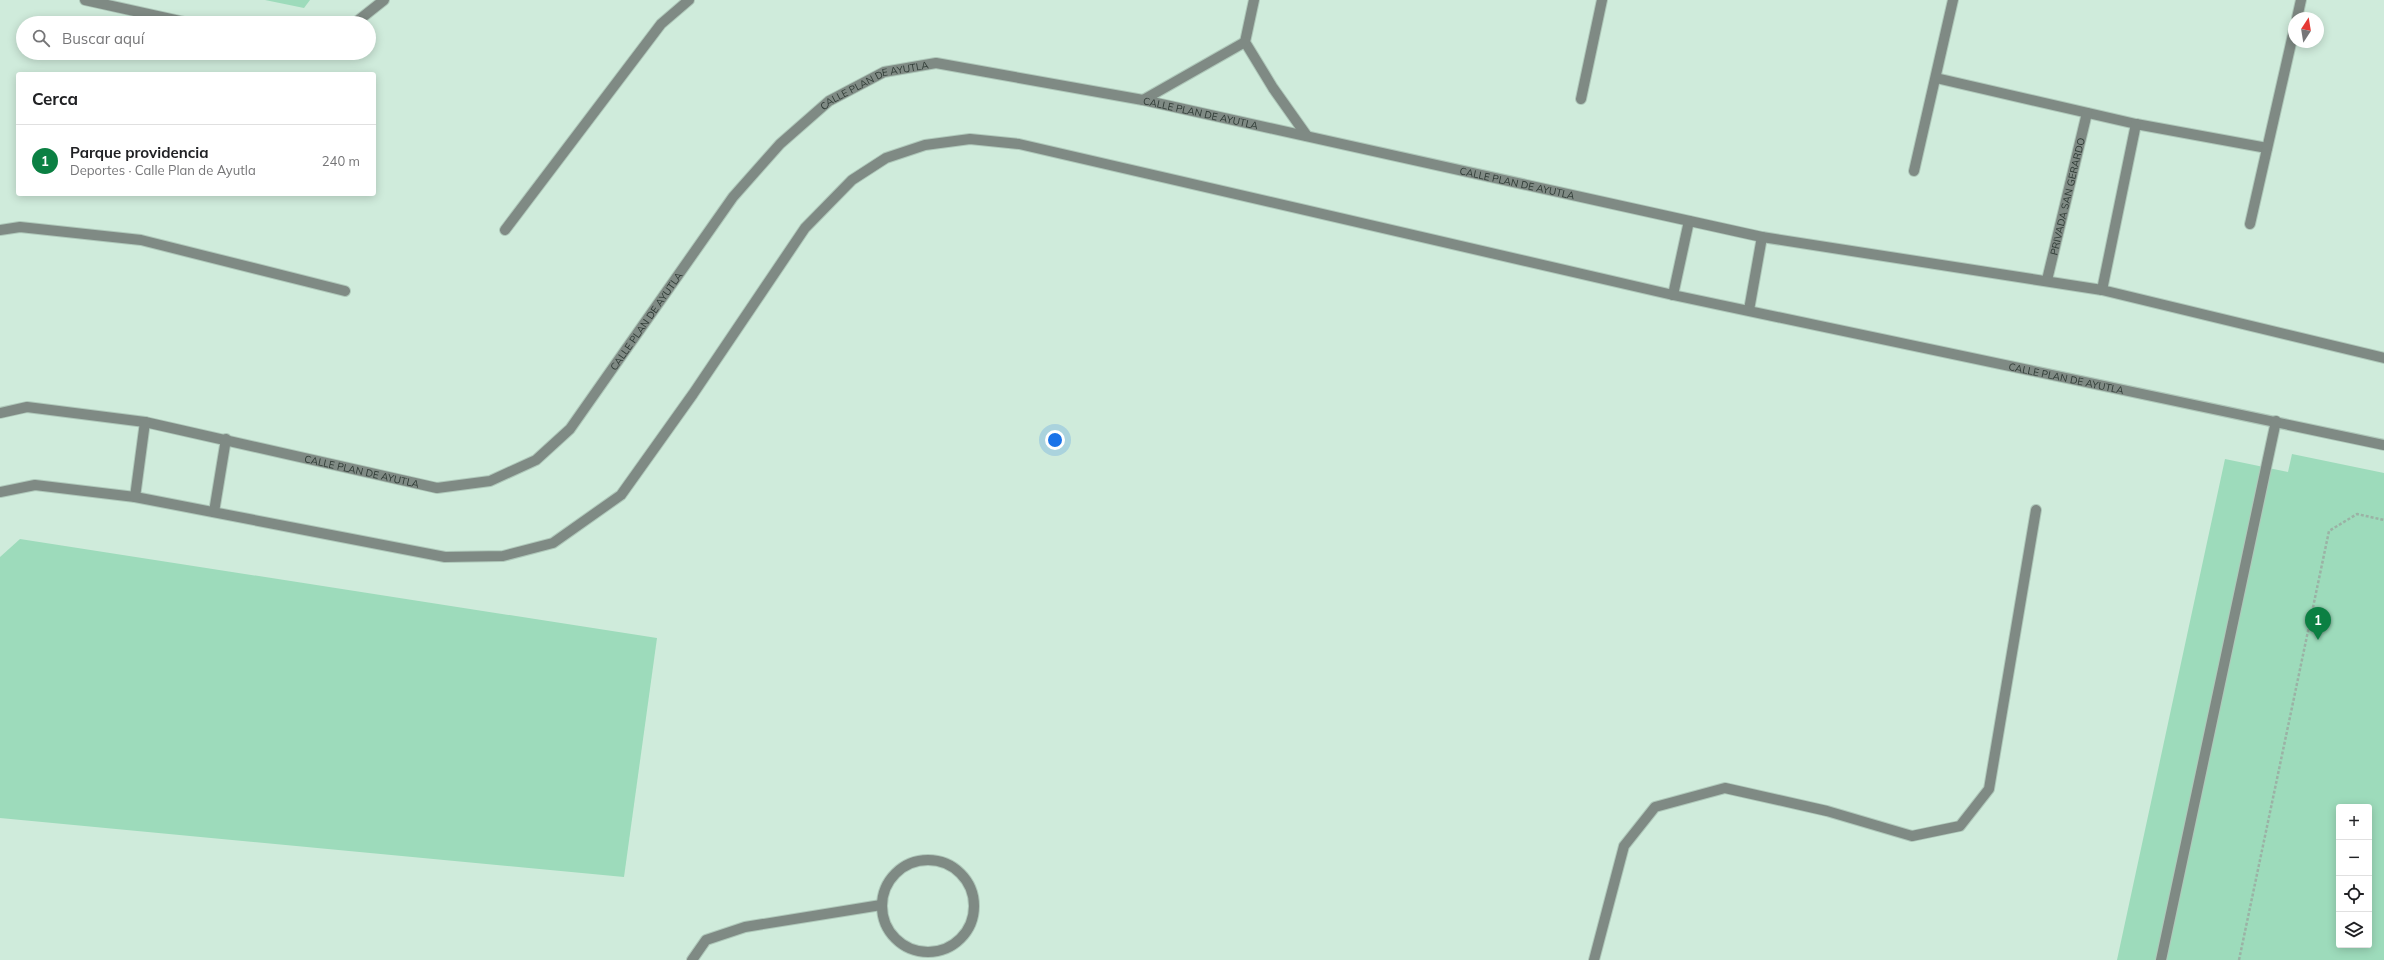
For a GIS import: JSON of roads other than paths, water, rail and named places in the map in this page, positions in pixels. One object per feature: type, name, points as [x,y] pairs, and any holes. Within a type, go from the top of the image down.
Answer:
[{"type":"street","points":[[86,0],[158,16]]},
{"type":"street","points":[[364,16],[384,0]]},
{"type":"street","points":[[505,230],[661,24],[689,0]]},
{"type":"street","points":[[1254,0],[1245,42],[1273,88],[1307,136]]},
{"type":"street","points":[[1581,99],[1602,0]]},
{"type":"street","points":[[1914,171],[1953,0]]},
{"type":"street","points":[[2298,12],[2301,0]]},
{"type":"street","points":[[1143,100],[1245,42]]},
{"type":"street","points":[[2250,224],[2290,48]]},
{"type":"street","name":"CALLE PLAN DE AYUTLA","points":[[0,413],[27,407],[145,422],[226,439],[437,488],[490,481],[536,460],[570,429],[733,197],[780,144],[829,101],[884,72],[936,63],[1143,100],[1762,237],[2047,280],[2102,290],[2384,358]]},
{"type":"street","points":[[1936,78],[2136,124],[2267,148]]},
{"type":"street","name":"PRIVADA SAN GERARDO","points":[[2047,280],[2087,113]]},
{"type":"street","points":[[2102,290],[2136,124]]},
{"type":"street","name":"CALLE PLAN DE AYUTLA","points":[[0,492],[35,486],[135,497],[445,557],[503,556],[553,543],[621,495],[693,394],[805,228],[852,180],[886,158],[925,145],[970,139],[1019,144],[1673,295],[2384,445]]},
{"type":"street","points":[[1673,295],[1689,221]]},
{"type":"street","points":[[0,230],[20,226],[141,240],[345,291]]},
{"type":"street","points":[[1749,310],[1762,237]]},
{"type":"street","points":[[2161,960],[2276,421]]},
{"type":"street","points":[[135,497],[145,422]]},
{"type":"street","points":[[214,512],[226,439]]},
{"type":"street","points":[[1594,960],[1624,846],[1655,807],[1725,788],[1827,811],[1912,836],[1960,826],[1989,789],[2036,510]]},
{"type":"street","points":[[930,859],[948,863],[963,874],[972,890],[975,908],[971,925],[960,940],[945,950],[927,953],[909,948],[894,938],[884,922],[881,904],[885,886],[896,872],[912,862],[930,859]]},
{"type":"street","points":[[692,960],[706,940],[745,927],[881,904]]},
{"type":"place","name":"Parque providencia","points":[[2318,640]]}]
